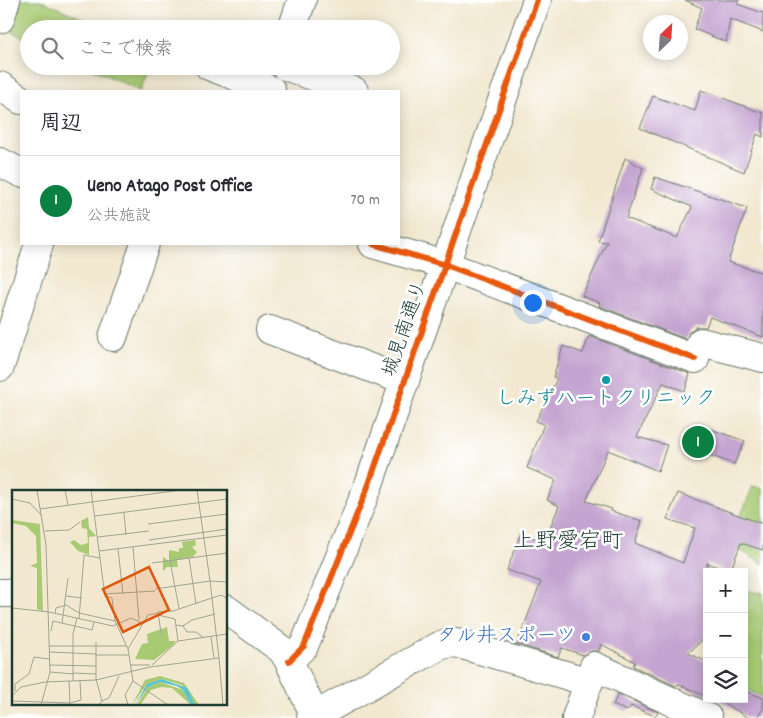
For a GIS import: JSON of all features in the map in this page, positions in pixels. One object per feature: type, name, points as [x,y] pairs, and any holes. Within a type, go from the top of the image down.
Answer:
[{"type":"street","points":[[0,19],[6,0]]},
{"type":"street","points":[[295,20],[302,0]]},
{"type":"street","name":"城見南通り","points":[[289,660],[304,646],[369,484],[537,0]]},
{"type":"street","points":[[243,75],[273,83]]},
{"type":"street","points":[[310,75],[351,90]]},
{"type":"street","points":[[0,86],[20,99]]},
{"type":"street","points":[[0,162],[20,172]]},
{"type":"street","points":[[0,367],[38,245]]},
{"type":"street","points":[[113,337],[145,245]]},
{"type":"street","points":[[376,245],[446,265],[698,351],[763,358]]},
{"type":"street","points":[[270,330],[405,380]]},
{"type":"street","points":[[228,610],[282,650],[289,660],[313,717],[441,645],[456,643],[589,682]]},
{"type":"street","points":[[583,714],[594,666],[708,718]]},
{"type":"green space","points":[[15,0],[40,0],[86,20],[20,20],[20,36],[6,29]]},
{"type":"green space","points":[[106,75],[147,75],[141,90]]},
{"type":"green space","points":[[753,486],[763,489],[763,564],[738,549],[741,515]]},
{"type":"green space","points":[[748,591],[763,593],[763,697],[748,690]]},
{"type":"building","points":[[685,0],[739,0],[737,4],[763,13],[763,32],[730,19],[726,42],[694,29],[702,8]]},
{"type":"building","points":[[701,90],[763,113],[763,137],[757,134],[744,172],[640,128],[653,96],[695,111]]},
{"type":"building","points":[[625,158],[643,168],[626,218],[677,238],[692,207],[651,189],[655,177],[747,208],[728,262],[763,273],[763,337],[710,317],[706,327],[696,327],[690,331],[686,339],[599,306],[600,303],[582,296],[607,242],[598,241]]},
{"type":"building","points":[[589,336],[690,374],[685,391],[663,383],[637,437],[667,445],[658,471],[608,450],[586,501],[642,521],[635,543],[683,563],[695,528],[667,519],[678,493],[763,524],[763,550],[741,543],[732,568],[720,568],[707,563],[707,568],[703,568],[703,640],[688,653],[703,660],[703,695],[678,684],[676,686],[633,666],[635,662],[601,644],[599,651],[592,651],[583,655],[562,648],[558,657],[517,644],[541,582],[507,570],[521,533],[544,542],[559,506],[547,500],[556,480],[527,468],[544,424],[536,421],[557,379],[553,377],[563,346],[583,353]]},
{"type":"building","points":[[699,425],[745,441],[734,464],[692,449]]},
{"type":"building","points":[[748,692],[763,698],[763,709],[756,718],[749,718],[724,703],[748,703]]},
{"type":"building","points":[[618,694],[658,712],[655,716],[631,706],[627,711],[613,705]]},
{"type":"cycle path","points":[[289,661],[304,646],[369,484],[537,0]]},
{"type":"cycle path","points":[[376,245],[446,265],[695,359]]},
{"type":"place","name":"しみずハートクリニック","points":[[606,380]]},
{"type":"place","name":"Ueno Atago Post Office","points":[[698,442]]},
{"type":"place","name":"タル井スポーツ","points":[[586,637]]},
{"type":"district","name":"上野愛宕町","points":[[568,542]]}]
